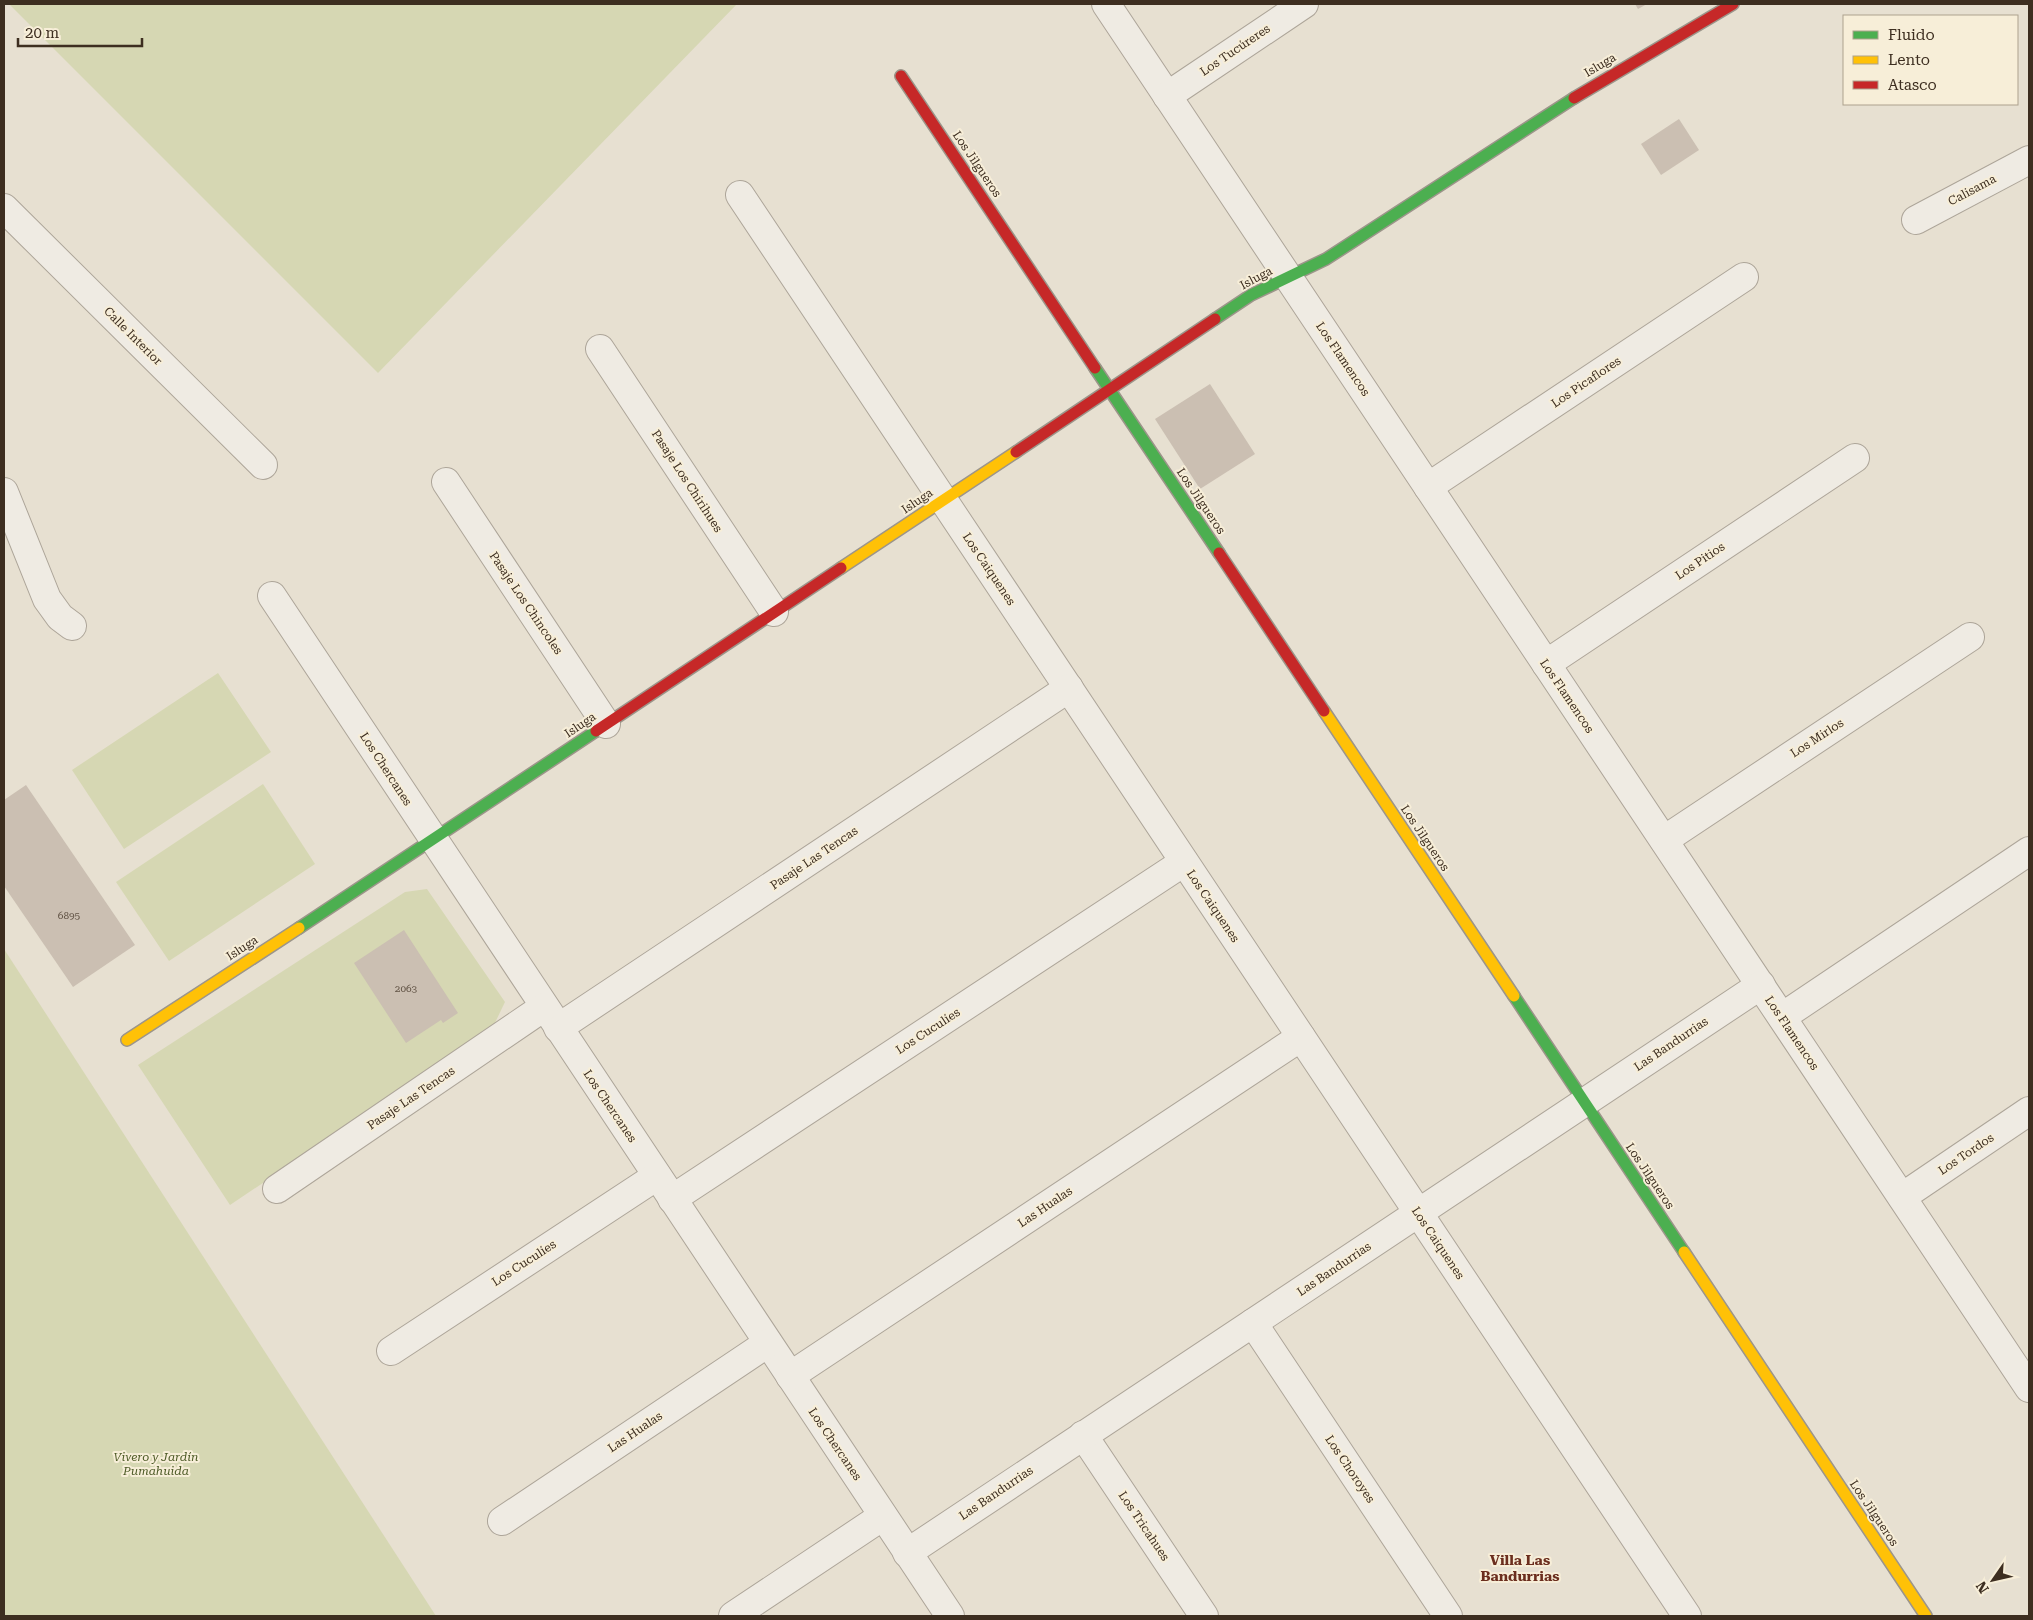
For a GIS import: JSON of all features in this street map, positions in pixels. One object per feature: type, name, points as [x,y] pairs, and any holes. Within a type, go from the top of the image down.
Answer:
[{"type":"street","name":"Los Flamencos","points":[[1106,4],[1902,1197],[2026,1376]]},
{"type":"street","name":"Los Tucúreres","points":[[1166,96],[1304,4]]},
{"type":"street","name":"Isluga","points":[[127,1040],[433,840],[1251,295],[1326,258],[1544,115],[1734,4]]},
{"type":"street","name":"Los Jilgueros","points":[[901,76],[1926,1616]]},
{"type":"street","name":"Calisama","points":[[1916,220],[2029,160]]},
{"type":"street","name":"Los Caiquenes","points":[[740,195],[1687,1616]]},
{"type":"street","name":"Calle Interior","points":[[4,208],[263,465]]},
{"type":"street","name":"Los Picaflores","points":[[1428,488],[1744,277]]},
{"type":"street","name":"Pasaje Los Chirihues","points":[[600,349],[774,612]]},
{"type":"street","name":"Los Pitios","points":[[1546,664],[1855,458]]},
{"type":"street","name":"Pasaje Los Chincoles","points":[[446,482],[606,724]]},
{"type":"street","points":[[4,492],[46,599],[60,617],[72,626]]},
{"type":"street","name":"Los Chercanes","points":[[272,596],[950,1616]]},
{"type":"street","name":"Los Mirlos","points":[[1664,840],[1970,637]]},
{"type":"street","name":"Pasaje Las Tencas","points":[[277,1189],[551,1018],[1069,688]]},
{"type":"street","points":[[1782,1018],[2029,850]]},
{"type":"street","name":"Los Cuculíes","points":[[672,1199],[1184,862]]},
{"type":"street","name":"Las Bandurrias","points":[[907,1552],[1761,985]]},
{"type":"street","name":"Las Hualas","points":[[790,1376],[1301,1037]]},
{"type":"street","name":"Los Tordos","points":[[1902,1197],[2029,1111]]},
{"type":"street","name":"Los Cuculíes","points":[[391,1351],[657,1176]]},
{"type":"street","name":"Los Choroyes","points":[[1253,1323],[1448,1616]]},
{"type":"street","name":"Las Hualas","points":[[502,1521],[768,1343]]},
{"type":"street","name":"Los Tricahues","points":[[1083,1435],[1204,1616]]},
{"type":"street","points":[[733,1616],[883,1516]]},
{"type":"green space","points":[[9,4],[737,4],[378,373]]},
{"type":"green space","points":[[218,673],[271,752],[124,849],[72,770]]},
{"type":"green space","points":[[263,784],[315,864],[169,961],[116,882]]},
{"type":"green space","points":[[427,889],[505,1002],[492,1029],[230,1205],[138,1065],[405,892]]},
{"type":"green space","name":"Vivero y Jardín Pumahuida","points":[[4,949],[436,1616],[4,1616]]},
{"type":"building","points":[[1635,4],[1647,4],[1638,9]]},
{"type":"building","points":[[1679,119],[1699,150],[1661,175],[1641,144]]},
{"type":"building","points":[[1210,384],[1255,454],[1200,489],[1155,419]]},
{"type":"building","points":[[26,785],[135,945],[73,987],[4,886],[4,800]]},
{"type":"building","points":[[404,930],[458,1013],[443,1023],[441,1020],[406,1043],[354,963]]},
{"type":"traffic: fast","points":[[1215,319],[1251,295],[1326,259],[1574,98]]},
{"type":"traffic: fast","points":[[1095,368],[1219,553]]},
{"type":"traffic: fast","points":[[299,928],[596,731]]},
{"type":"traffic: fast","points":[[1514,996],[1684,1252]]},
{"type":"traffic: slow","points":[[841,568],[1016,452]]},
{"type":"traffic: slow","points":[[1324,711],[1514,996]]},
{"type":"traffic: slow","points":[[127,1040],[299,928]]},
{"type":"traffic: slow","points":[[1684,1252],[1926,1616]]},
{"type":"traffic: jam","points":[[1574,98],[1733,4]]},
{"type":"traffic: jam","points":[[901,76],[1095,368]]},
{"type":"traffic: jam","points":[[1016,452],[1215,319]]},
{"type":"traffic: jam","points":[[1219,553],[1324,711]]},
{"type":"traffic: jam","points":[[596,731],[841,568]]},
{"type":"district","name":"Villa Las Bandurrias","points":[[1520,1568]]}]
